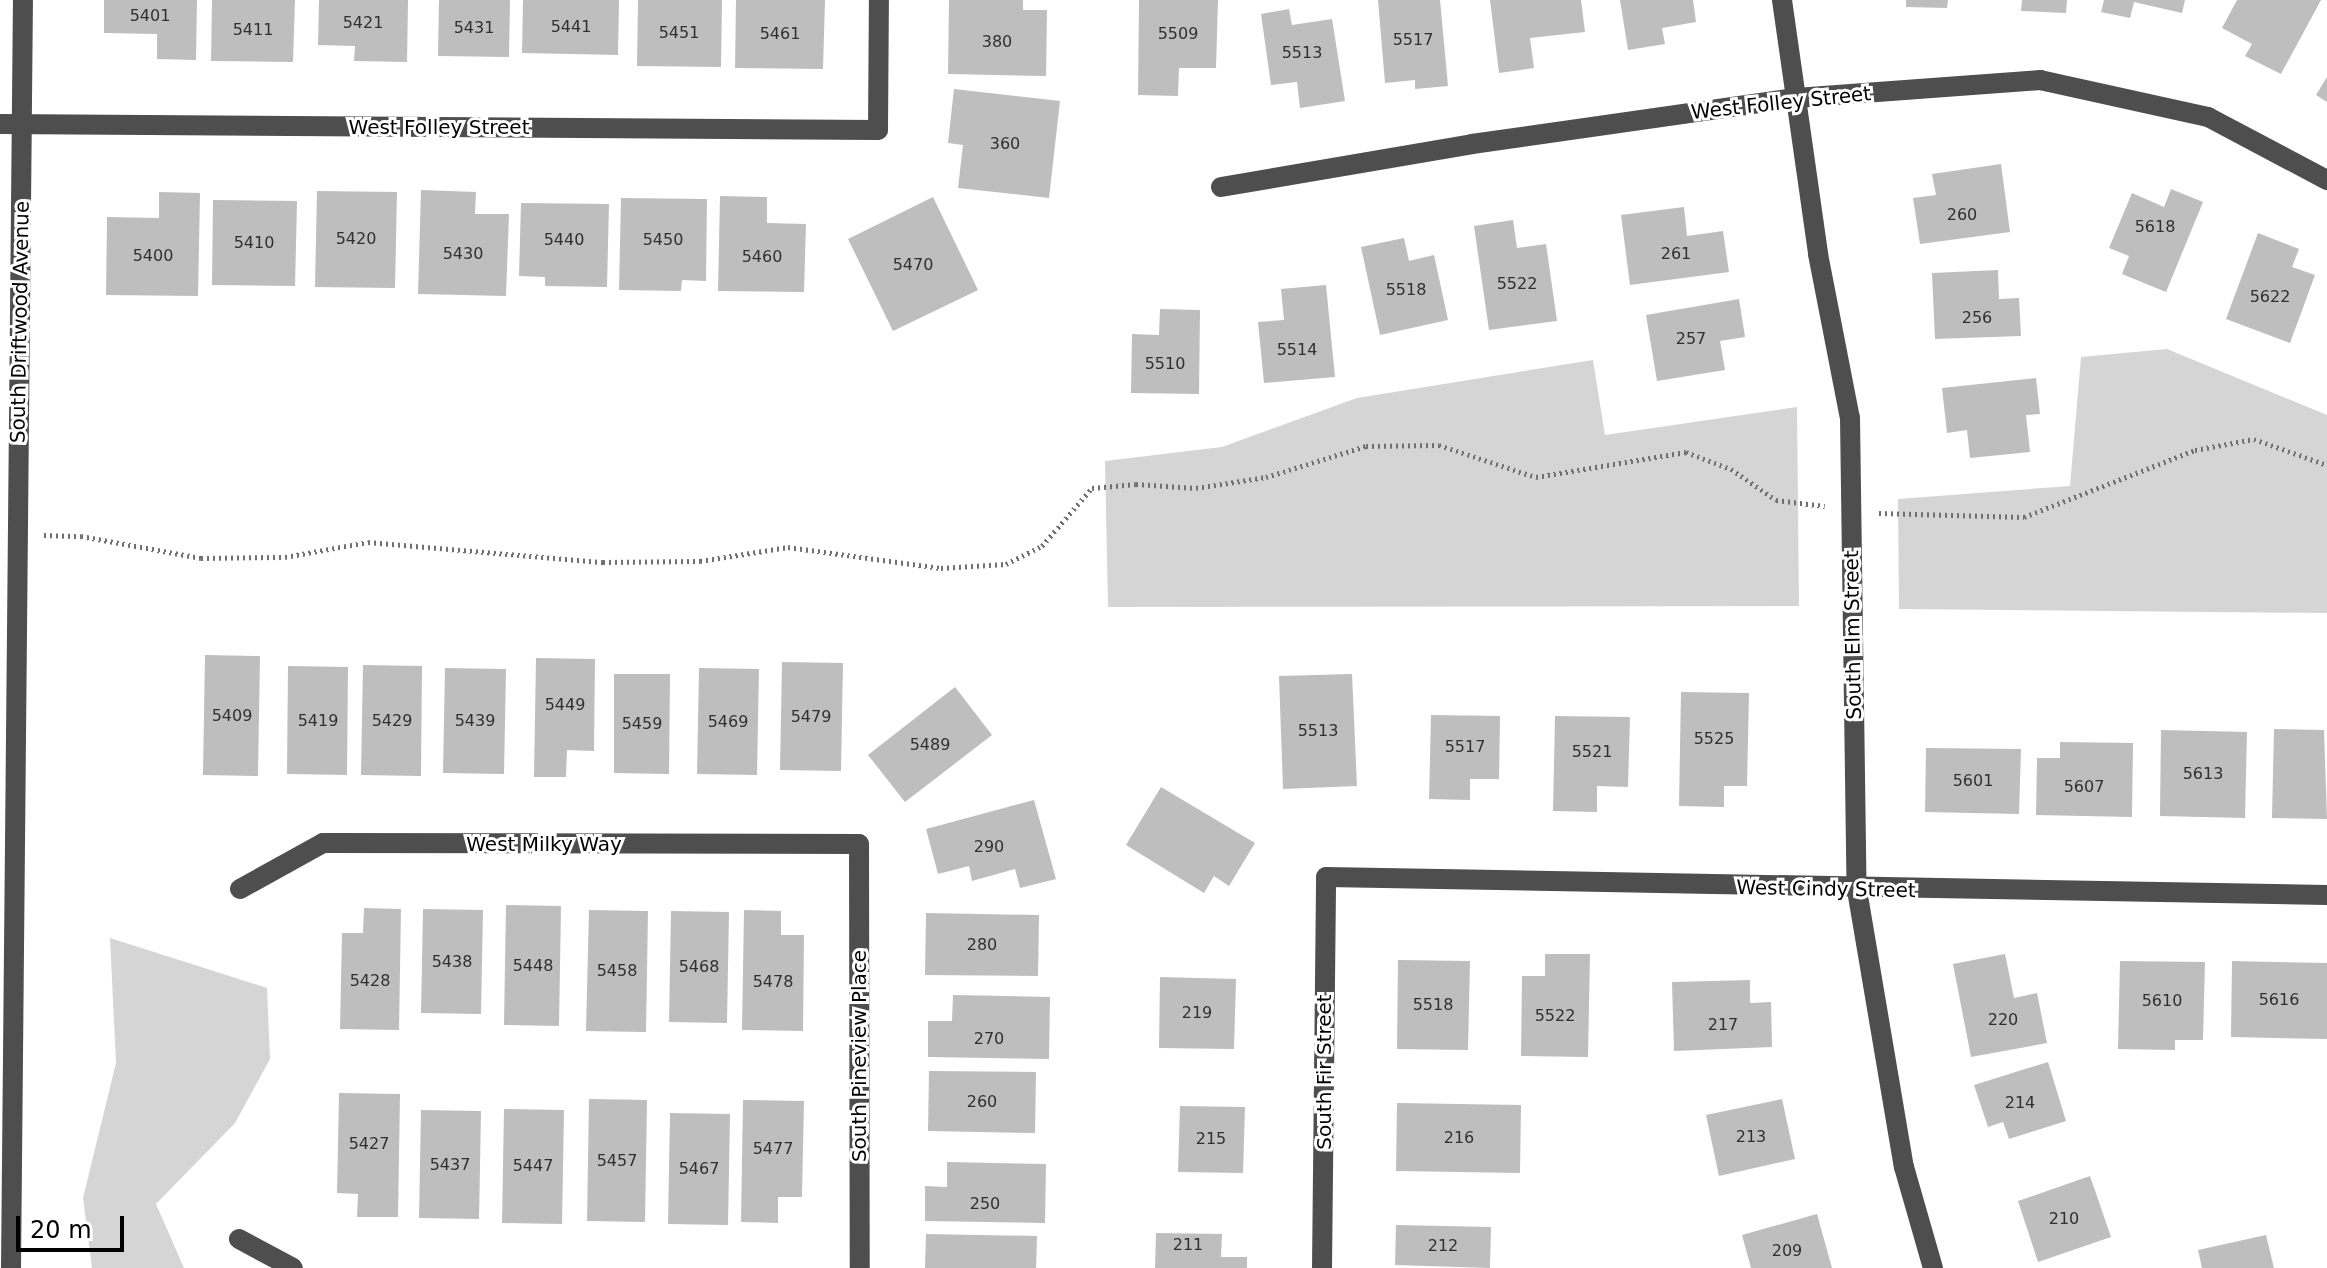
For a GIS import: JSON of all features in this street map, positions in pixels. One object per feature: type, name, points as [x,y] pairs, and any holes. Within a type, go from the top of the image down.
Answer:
[{"type":"street","name":"South Driftwood Avenue","points":[[11,1268],[6,1160],[8,713],[18,535],[23,0]]},
{"type":"street","name":"West Folley Street","points":[[0,124],[878,130],[879,0]]},
{"type":"street","name":"South Elm Street","points":[[1782,0],[1818,254],[1850,418],[1857,890],[1904,1167],[1933,1268]]},
{"type":"street","name":"West Folley Street","points":[[1221,187],[1796,98],[2040,80],[2208,117],[2327,180]]},
{"type":"street","name":"West Milky Way","points":[[240,889],[323,843],[859,844]]},
{"type":"street","name":"South Pineview Place","points":[[859,844],[860,1268]]},
{"type":"street","name":"West Cindy Street","points":[[1326,877],[1857,890],[2327,895]]},
{"type":"street","name":"South Fir Street","points":[[1322,1268],[1326,877]]},
{"type":"street","points":[[239,1239],[293,1268]]},
{"type":"path","points":[[18,535],[81,536],[201,558],[285,557],[368,542],[603,562],[700,561],[788,547],[941,568],[1006,564],[1042,546],[1092,488],[1196,488],[1266,477],[1366,446],[1439,445],[1536,477],[1686,452],[1731,469],[1776,500],[1851,509],[2024,517],[2195,450],[2254,439],[2327,465]]},
{"type":"shaded area","points":[[2167,349],[2327,415],[2327,613],[1899,609],[1898,499],[2070,486],[2081,357]]},
{"type":"shaded area","points":[[1593,360],[1605,435],[1797,407],[1799,606],[1108,607],[1105,461],[1222,447],[1357,398]]},
{"type":"shaded area","points":[[110,938],[267,988],[270,1059],[235,1123],[156,1204],[184,1268],[92,1268],[83,1198],[116,1063]]},
{"type":"building","points":[[104,0],[197,0],[196,60],[157,59],[157,34],[104,33]]},
{"type":"building","points":[[212,0],[295,0],[293,62],[211,61]]},
{"type":"building","points":[[319,0],[408,0],[407,62],[354,61],[355,46],[318,45]]},
{"type":"building","points":[[439,0],[510,0],[509,57],[438,56]]},
{"type":"building","points":[[523,0],[619,0],[618,55],[522,53]]},
{"type":"building","points":[[638,0],[722,0],[721,67],[637,66]]},
{"type":"building","points":[[736,0],[825,0],[823,69],[735,68]]},
{"type":"building","points":[[949,0],[1023,0],[1023,10],[1047,10],[1046,76],[948,74]]},
{"type":"building","points":[[1139,0],[1218,0],[1216,68],[1179,68],[1178,96],[1138,95]]},
{"type":"building","points":[[1378,0],[1440,0],[1448,86],[1415,89],[1415,80],[1385,83]]},
{"type":"building","points":[[1490,0],[1581,0],[1585,32],[1530,38],[1534,68],[1499,73]]},
{"type":"building","points":[[1620,0],[1693,0],[1696,22],[1662,28],[1665,44],[1628,50]]},
{"type":"building","points":[[1906,0],[1948,0],[1947,8],[1906,7]]},
{"type":"building","points":[[2022,0],[2067,0],[2066,13],[2021,11]]},
{"type":"building","points":[[2104,0],[2185,0],[2182,13],[2134,2],[2130,18],[2101,12]]},
{"type":"building","points":[[2237,0],[2321,0],[2281,74],[2245,56],[2252,44],[2222,28]]},
{"type":"building","points":[[1289,9],[1292,25],[1332,19],[1345,101],[1300,108],[1297,82],[1271,85],[1261,14]]},
{"type":"building","points":[[2327,77],[2327,102],[2316,95]]},
{"type":"building","points":[[954,89],[1060,101],[1049,198],[958,188],[963,145],[948,143]]},
{"type":"building","points":[[2001,164],[2010,232],[1920,244],[1913,198],[1936,195],[1932,174]]},
{"type":"building","points":[[2171,189],[2203,202],[2166,292],[2122,274],[2129,256],[2109,248],[2132,193],[2164,207]]},
{"type":"building","points":[[421,190],[476,192],[475,214],[509,214],[506,296],[418,294]]},
{"type":"building","points":[[317,191],[397,192],[395,288],[315,287]]},
{"type":"building","points":[[159,192],[200,193],[198,296],[106,295],[107,217],[159,218]]},
{"type":"building","points":[[720,196],[767,197],[767,223],[806,224],[804,292],[718,291]]},
{"type":"building","points":[[933,197],[978,290],[893,331],[848,239]]},
{"type":"building","points":[[621,198],[707,199],[706,281],[682,280],[681,291],[619,290]]},
{"type":"building","points":[[213,200],[297,201],[295,286],[212,285]]},
{"type":"building","points":[[521,203],[609,204],[607,287],[545,286],[545,277],[519,276]]},
{"type":"building","points":[[1684,207],[1687,236],[1723,231],[1729,272],[1630,285],[1621,215]]},
{"type":"building","points":[[1513,220],[1517,248],[1546,244],[1557,321],[1489,330],[1474,226]]},
{"type":"building","points":[[2258,233],[2299,249],[2292,267],[2315,275],[2290,343],[2226,319]]},
{"type":"building","points":[[1404,238],[1409,261],[1434,255],[1448,320],[1380,335],[1361,247]]},
{"type":"building","points":[[1998,270],[1999,299],[2019,298],[2021,336],[1935,339],[1932,273]]},
{"type":"building","points":[[1326,285],[1335,377],[1264,383],[1258,322],[1284,320],[1281,289]]},
{"type":"building","points":[[1739,299],[1745,337],[1720,341],[1725,370],[1657,381],[1646,315]]},
{"type":"building","points":[[1160,309],[1200,310],[1199,394],[1131,393],[1132,334],[1159,335]]},
{"type":"building","points":[[2036,378],[2040,414],[2026,415],[2030,452],[1970,458],[1967,430],[1947,433],[1942,388]]},
{"type":"building","points":[[205,655],[260,656],[258,776],[203,775]]},
{"type":"building","points":[[536,658],[595,659],[594,751],[567,750],[566,777],[534,777]]},
{"type":"building","points":[[782,662],[843,663],[841,771],[780,770]]},
{"type":"building","points":[[363,665],[422,666],[421,776],[361,775]]},
{"type":"building","points":[[288,666],[348,667],[347,775],[287,774]]},
{"type":"building","points":[[445,668],[506,669],[504,774],[443,773]]},
{"type":"building","points":[[699,668],[759,669],[757,775],[697,774]]},
{"type":"building","points":[[614,674],[670,674],[669,774],[614,773]]},
{"type":"building","points":[[1352,674],[1357,786],[1283,789],[1279,676]]},
{"type":"building","points":[[955,687],[992,735],[905,802],[868,755]]},
{"type":"building","points":[[1681,692],[1749,693],[1747,786],[1724,786],[1724,807],[1679,806]]},
{"type":"building","points":[[1431,715],[1500,716],[1499,779],[1470,779],[1470,800],[1429,799]]},
{"type":"building","points":[[1555,716],[1630,717],[1628,787],[1597,786],[1597,812],[1553,811]]},
{"type":"building","points":[[2274,729],[2324,730],[2327,819],[2272,818]]},
{"type":"building","points":[[2161,730],[2247,732],[2245,818],[2160,816]]},
{"type":"building","points":[[2060,742],[2133,743],[2132,817],[2036,815],[2037,758],[2060,758]]},
{"type":"building","points":[[1926,748],[2021,749],[2019,814],[1925,812]]},
{"type":"building","points":[[1161,787],[1255,843],[1229,886],[1214,876],[1204,893],[1126,845]]},
{"type":"building","points":[[1034,800],[1056,879],[1020,888],[1015,869],[972,881],[969,866],[938,874],[926,829]]},
{"type":"building","points":[[506,905],[561,906],[559,1026],[504,1025]]},
{"type":"building","points":[[364,908],[401,909],[399,1030],[340,1029],[342,933],[363,933]]},
{"type":"building","points":[[423,909],[483,910],[481,1014],[421,1013]]},
{"type":"building","points":[[589,910],[648,911],[646,1032],[586,1031]]},
{"type":"building","points":[[744,910],[781,911],[781,935],[804,935],[803,1031],[742,1030]]},
{"type":"building","points":[[671,911],[729,912],[727,1023],[669,1022]]},
{"type":"building","points":[[926,913],[1039,915],[1038,976],[925,975]]},
{"type":"building","points":[[1545,954],[1590,954],[1588,1057],[1521,1056],[1522,976],[1545,976]]},
{"type":"building","points":[[2005,954],[2014,998],[2037,993],[2047,1043],[1971,1057],[1953,964]]},
{"type":"building","points":[[1398,960],[1470,961],[1468,1050],[1397,1049]]},
{"type":"building","points":[[2120,961],[2205,962],[2203,1040],[2175,1040],[2175,1050],[2118,1049]]},
{"type":"building","points":[[2232,961],[2327,963],[2327,1039],[2231,1037]]},
{"type":"building","points":[[1160,977],[1236,979],[1234,1049],[1159,1048]]},
{"type":"building","points":[[1750,980],[1750,1003],[1771,1002],[1772,1047],[1674,1051],[1672,982]]},
{"type":"building","points":[[953,995],[1050,997],[1049,1059],[928,1057],[928,1021],[952,1021]]},
{"type":"building","points":[[2048,1062],[2066,1121],[2009,1139],[2003,1122],[1988,1127],[1974,1085]]},
{"type":"building","points":[[929,1071],[1036,1072],[1035,1133],[928,1131]]},
{"type":"building","points":[[339,1093],[400,1094],[398,1217],[357,1217],[358,1194],[337,1193]]},
{"type":"building","points":[[589,1099],[647,1100],[645,1222],[587,1221]]},
{"type":"building","points":[[1782,1099],[1795,1159],[1719,1176],[1706,1115]]},
{"type":"building","points":[[743,1100],[804,1101],[802,1197],[778,1197],[778,1223],[741,1222]]},
{"type":"building","points":[[1397,1103],[1521,1105],[1520,1173],[1396,1171]]},
{"type":"building","points":[[1180,1106],[1245,1107],[1243,1173],[1178,1172]]},
{"type":"building","points":[[504,1109],[564,1110],[562,1224],[502,1223]]},
{"type":"building","points":[[421,1110],[481,1111],[479,1219],[419,1218]]},
{"type":"building","points":[[670,1113],[730,1114],[728,1225],[668,1224]]},
{"type":"building","points":[[947,1162],[1046,1164],[1045,1223],[925,1221],[925,1186],[947,1187]]},
{"type":"building","points":[[2090,1176],[2111,1237],[2038,1262],[2018,1201]]},
{"type":"building","points":[[1817,1214],[1832,1268],[1751,1268],[1742,1235]]},
{"type":"building","points":[[1396,1225],[1491,1227],[1490,1268],[1395,1265]]},
{"type":"building","points":[[1156,1233],[1222,1234],[1221,1257],[1247,1257],[1247,1268],[1155,1268]]},
{"type":"building","points":[[926,1234],[1037,1236],[1036,1268],[925,1268]]},
{"type":"building","points":[[2266,1235],[2274,1268],[2202,1268],[2198,1250]]}]
